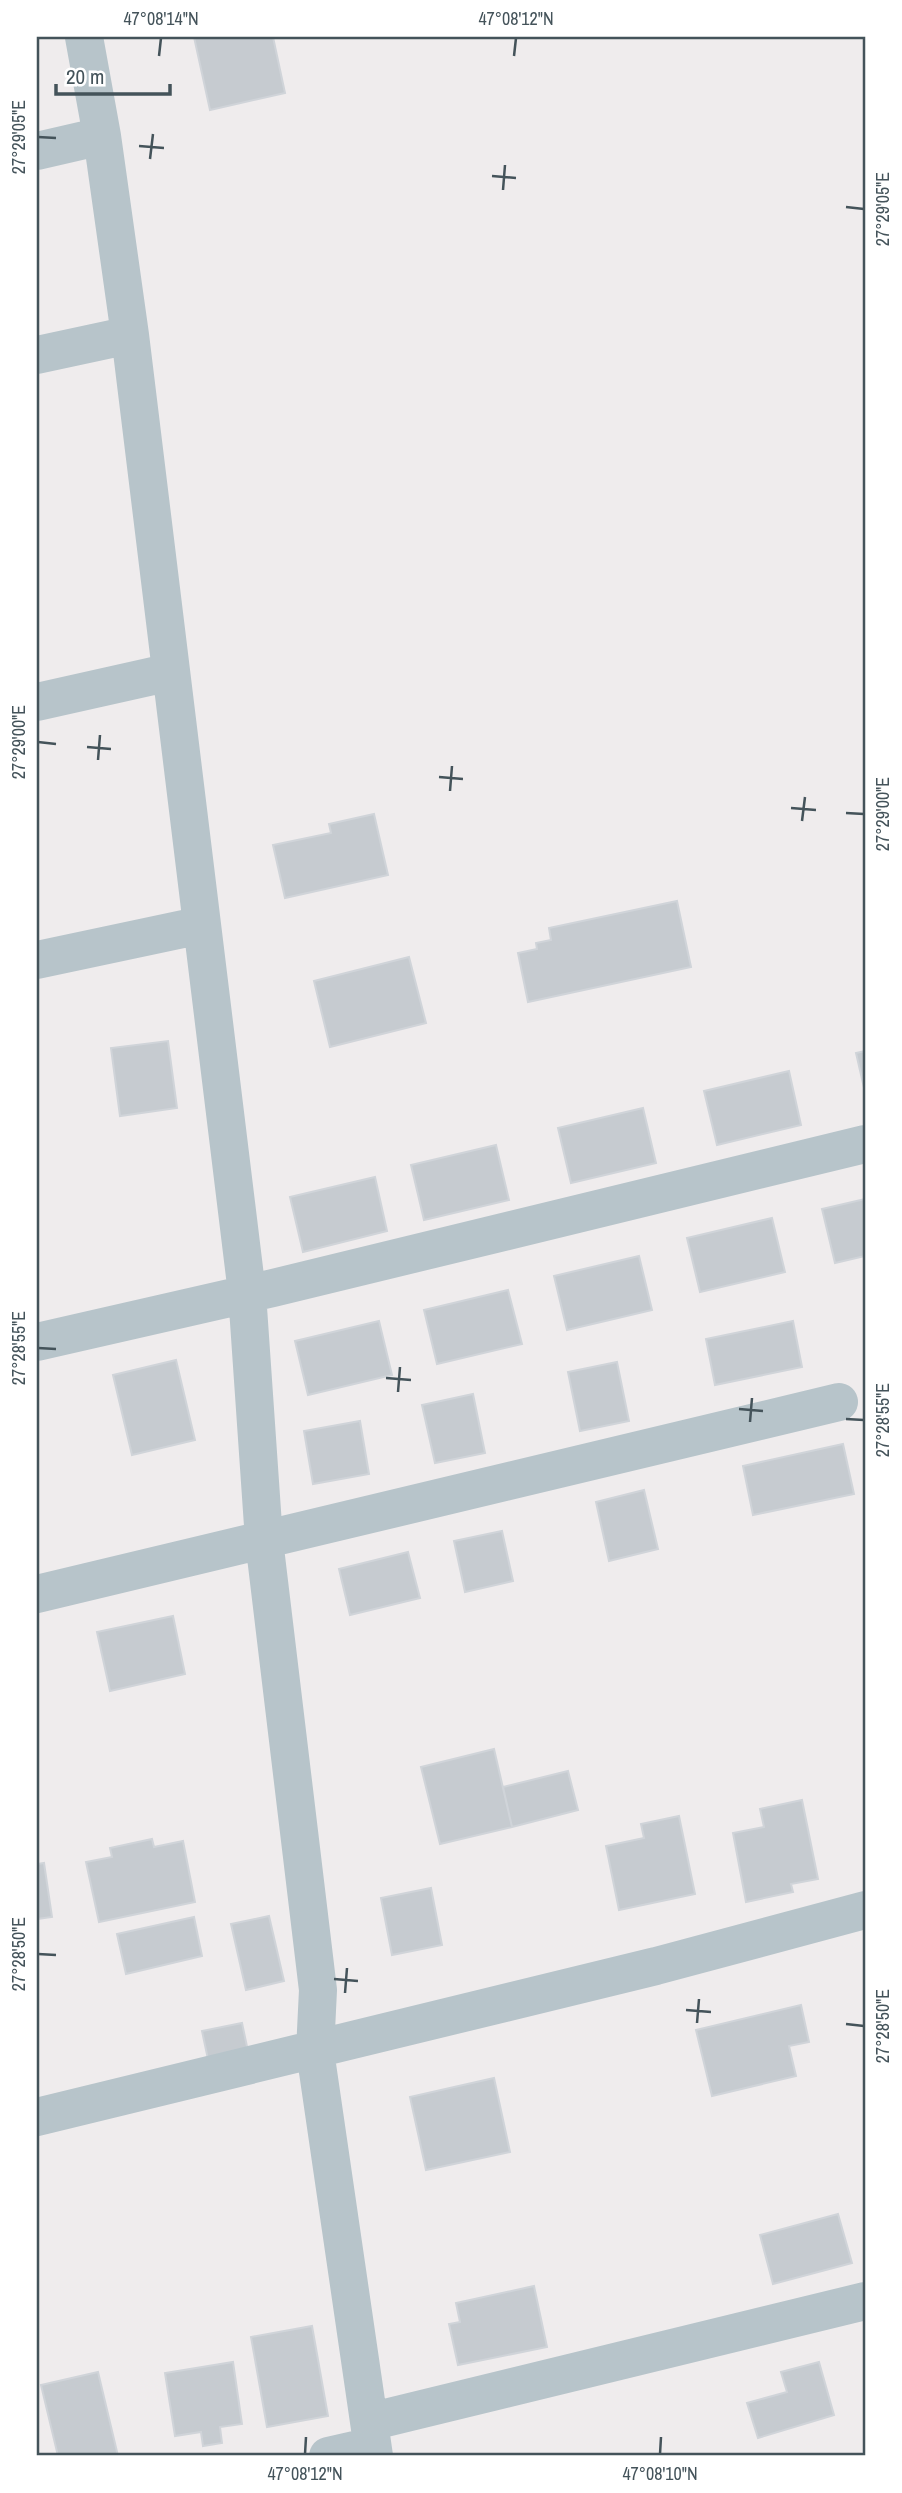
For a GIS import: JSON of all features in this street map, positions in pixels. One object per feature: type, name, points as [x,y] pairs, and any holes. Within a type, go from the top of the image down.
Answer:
[{"type":"street","points":[[84,37],[102,136],[130,335],[247,1293],[264,1540],[318,1990],[315,2051],[372,2441]]},
{"type":"street","points":[[37,151],[102,136]]},
{"type":"street","points":[[37,355],[130,335]]},
{"type":"street","points":[[37,702],[171,673]]},
{"type":"street","points":[[37,960],[202,925]]},
{"type":"street","points":[[37,1342],[865,1144]]},
{"type":"street","points":[[37,1594],[839,1402]]},
{"type":"street","points":[[37,2117],[656,1966],[865,1910]]},
{"type":"street","points":[[328,2456],[372,2441],[865,2301]]},
{"type":"building","points":[[194,37],[273,37],[285,93],[210,110]]},
{"type":"building","points":[[374,814],[388,875],[285,898],[273,845],[331,833],[329,824]]},
{"type":"building","points":[[677,901],[691,967],[528,1002],[518,953],[537,949],[536,943],[551,940],[549,928]]},
{"type":"building","points":[[409,957],[426,1023],[330,1047],[314,981]]},
{"type":"building","points":[[168,1041],[177,1108],[120,1116],[111,1048]]},
{"type":"building","points":[[865,1051],[865,1092],[856,1053]]},
{"type":"building","points":[[789,1071],[801,1125],[717,1145],[704,1091]]},
{"type":"building","points":[[643,1108],[656,1163],[571,1183],[558,1128]]},
{"type":"building","points":[[496,1145],[509,1200],[424,1220],[411,1165]]},
{"type":"building","points":[[375,1177],[387,1231],[303,1252],[290,1197]]},
{"type":"building","points":[[865,1199],[865,1256],[835,1263],[822,1209]]},
{"type":"building","points":[[772,1218],[785,1272],[700,1292],[687,1238]]},
{"type":"building","points":[[639,1256],[652,1310],[567,1330],[554,1276]]},
{"type":"building","points":[[508,1290],[522,1344],[437,1364],[424,1310]]},
{"type":"building","points":[[379,1321],[392,1375],[308,1395],[295,1341]]},
{"type":"building","points":[[793,1321],[802,1367],[715,1385],[706,1339]]},
{"type":"building","points":[[176,1360],[195,1440],[132,1455],[113,1375]]},
{"type":"building","points":[[617,1362],[629,1421],[580,1431],[568,1372]]},
{"type":"building","points":[[473,1394],[485,1453],[435,1463],[422,1405]]},
{"type":"building","points":[[360,1421],[369,1474],[313,1484],[304,1431]]},
{"type":"building","points":[[843,1444],[854,1494],[753,1515],[743,1466]]},
{"type":"building","points":[[644,1490],[658,1549],[609,1561],[596,1502]]},
{"type":"building","points":[[502,1531],[513,1581],[465,1592],[454,1541]]},
{"type":"building","points":[[408,1552],[420,1598],[350,1615],[339,1569]]},
{"type":"building","points":[[173,1616],[185,1674],[110,1691],[97,1632]]},
{"type":"building","points":[[494,1749],[512,1827],[440,1844],[421,1767]]},
{"type":"building","points":[[568,1771],[578,1810],[512,1827],[503,1787]]},
{"type":"building","points":[[802,1800],[818,1879],[791,1884],[793,1892],[746,1902],[733,1833],[764,1827],[760,1809]]},
{"type":"building","points":[[679,1816],[695,1894],[619,1910],[606,1846],[644,1838],[641,1824]]},
{"type":"building","points":[[152,1839],[154,1847],[183,1841],[195,1902],[99,1922],[86,1862],[112,1857],[110,1848]]},
{"type":"building","points":[[44,1863],[52,1917],[37,1919],[37,1864]]},
{"type":"building","points":[[431,1888],[442,1945],[392,1955],[381,1898]]},
{"type":"building","points":[[269,1916],[284,1981],[246,1990],[231,1924]]},
{"type":"building","points":[[194,1917],[202,1956],[126,1974],[117,1934]]},
{"type":"building","points":[[801,2005],[809,2042],[789,2046],[796,2076],[712,2096],[696,2030]]},
{"type":"building","points":[[242,2023],[249,2056],[209,2064],[202,2031]]},
{"type":"building","points":[[494,2078],[510,2152],[426,2170],[410,2097]]},
{"type":"building","points":[[838,2214],[852,2263],[773,2284],[760,2235]]},
{"type":"building","points":[[534,2286],[547,2347],[458,2365],[449,2324],[460,2322],[456,2303]]},
{"type":"building","points":[[312,2326],[328,2416],[267,2427],[251,2337]]},
{"type":"building","points":[[233,2362],[242,2424],[220,2427],[222,2443],[203,2446],[201,2432],[175,2436],[165,2373]]},
{"type":"building","points":[[819,2362],[834,2415],[758,2438],[747,2403],[787,2392],[781,2372]]},
{"type":"building","points":[[98,2372],[118,2456],[58,2456],[41,2385]]}]
